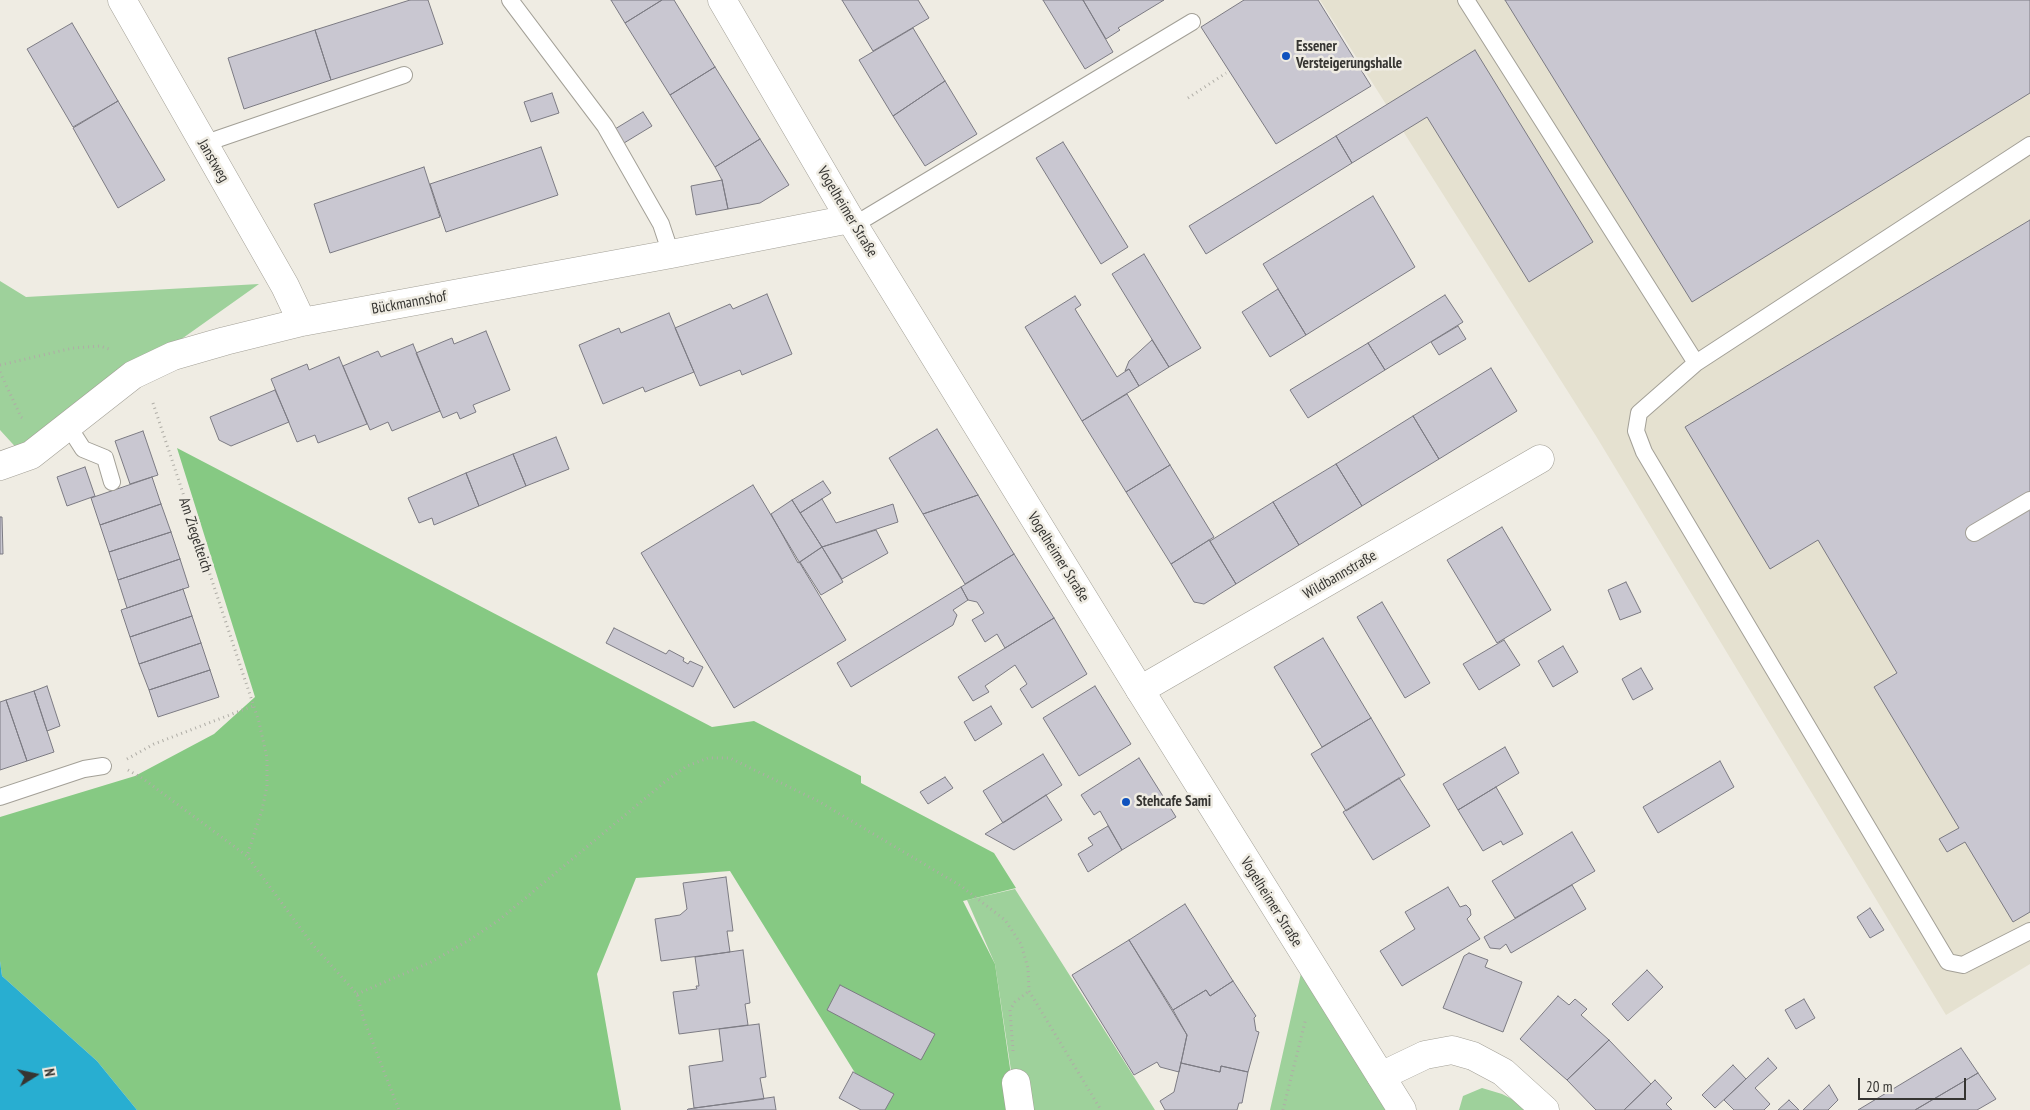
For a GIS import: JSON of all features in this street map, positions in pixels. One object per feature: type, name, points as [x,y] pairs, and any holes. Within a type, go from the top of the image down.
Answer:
[{"type":"street","name":"Janstweg","points":[[123,0],[285,286],[302,322]]},
{"type":"street","name":"Vogelheimer Straße","points":[[722,0],[852,222],[1316,975],[1402,1110]]},
{"type":"street","name":"Bückmannshof","points":[[0,466],[31,454],[137,373],[174,356],[225,341],[302,322],[852,222]]},
{"type":"street","name":"Wildbannstraße","points":[[1140,690],[1540,459]]},
{"type":"street","points":[[1381,1076],[1425,1055],[1452,1050],[1473,1056],[1503,1072],[1545,1110]]},
{"type":"street","points":[[1016,1082],[1020,1110]]},
{"type":"lane","points":[[510,0],[605,126],[661,224],[671,254]]},
{"type":"lane","points":[[1466,0],[1696,363]]},
{"type":"lane","points":[[852,222],[1192,22]]},
{"type":"lane","points":[[203,144],[404,75]]},
{"type":"lane","points":[[2030,145],[1696,363],[1639,413],[1636,431],[1649,460],[1948,962],[1963,965],[2030,931]]},
{"type":"lane","points":[[59,432],[83,450],[104,458],[112,482]]},
{"type":"lane","points":[[1974,534],[2030,500]]},
{"type":"lane","points":[[0,797],[84,769],[109,766]]},
{"type":"path","points":[[1188,98],[1226,73]]},
{"type":"path","name":"Am Ziegelteich","points":[[0,365],[73,348],[100,346],[112,350],[137,373],[253,706],[267,758],[267,786],[262,810],[247,856]]},
{"type":"path","points":[[0,372],[21,417],[59,432]]},
{"type":"path","points":[[109,766],[154,744],[253,706]]},
{"type":"path","points":[[357,994],[431,962],[499,920],[666,781],[687,766],[708,758],[730,758],[754,768],[818,801],[985,902],[1005,920],[1021,944],[1028,968],[1029,991],[1100,1110]]},
{"type":"path","points":[[109,766],[142,778],[247,856],[312,944],[357,994],[364,1020],[399,1110]]},
{"type":"path","points":[[1283,1110],[1316,975]]},
{"type":"path","points":[[1016,1082],[1010,1010],[1015,1002],[1029,991]]},
{"type":"shaded area","points":[[1320,0],[2030,0],[2030,964],[1946,1015],[1596,436]]},
{"type":"green space","points":[[0,281],[26,297],[259,284],[21,453],[0,430]]},
{"type":"green space","points":[[177,448],[712,727],[754,721],[861,776],[861,783],[994,853],[1016,888],[963,901],[995,964],[1016,1110],[878,1110],[730,871],[636,878],[597,974],[621,1110],[137,1110],[97,1061],[2,976],[0,961],[0,817],[135,776],[214,734],[255,697]]},
{"type":"green space","points":[[1015,889],[1155,1110],[1017,1110],[995,964],[967,900]]},
{"type":"green space","points":[[1304,960],[1400,1110],[1270,1110]]},
{"type":"green space","points":[[1482,1088],[1502,1094],[1534,1110],[1459,1110],[1463,1096]]},
{"type":"water","points":[[0,961],[2,976],[97,1061],[137,1110],[0,1110]]},
{"type":"building","points":[[410,0],[428,0],[443,44],[331,80],[315,30]]},
{"type":"building","points":[[611,0],[662,0],[625,23]]},
{"type":"building","points":[[662,0],[674,0],[715,67],[670,95],[625,23]]},
{"type":"building","points":[[842,0],[918,0],[929,18],[873,51]]},
{"type":"building","points":[[1043,0],[1083,0],[1113,52],[1085,69]]},
{"type":"building","points":[[1083,0],[1164,0],[1118,28],[1120,30],[1106,39]]},
{"type":"building","name":"Essener Versteigerungshalle","points":[[1244,0],[1318,0],[1371,86],[1276,144],[1201,27]]},
{"type":"building","points":[[1505,0],[2030,0],[2030,93],[1692,302]]},
{"type":"building","points":[[72,23],[118,101],[73,127],[27,49]]},
{"type":"building","points":[[913,28],[945,81],[893,116],[859,60]]},
{"type":"building","points":[[315,30],[331,80],[244,109],[228,58]]},
{"type":"building","points":[[1475,50],[1593,242],[1529,282],[1427,117],[1352,163],[1336,136]]},
{"type":"building","points":[[715,67],[760,139],[715,167],[670,95]]},
{"type":"building","points":[[945,81],[977,134],[925,166],[893,116]]},
{"type":"building","points":[[552,93],[559,113],[531,122],[524,102]]},
{"type":"building","points":[[118,101],[165,180],[118,208],[73,128]]},
{"type":"building","points":[[643,112],[652,126],[624,143],[615,129]]},
{"type":"building","points":[[1336,136],[1352,163],[1206,254],[1189,226]]},
{"type":"building","points":[[760,139],[789,185],[760,203],[728,209],[722,180],[715,167]]},
{"type":"building","points":[[1063,142],[1128,247],[1101,264],[1036,158]]},
{"type":"building","points":[[541,147],[558,195],[446,232],[430,184]]},
{"type":"building","points":[[424,167],[440,217],[330,253],[314,204]]},
{"type":"building","points":[[722,180],[728,209],[696,215],[691,186]]},
{"type":"building","points":[[1373,196],[1415,267],[1306,335],[1263,264]]},
{"type":"building","points":[[2030,220],[2030,912],[2013,922],[1965,842],[1947,852],[1939,839],[1959,828],[1874,687],[1897,673],[1818,540],[1770,569],[1685,427]]},
{"type":"building","points":[[1144,254],[1201,348],[1169,367],[1112,274]]},
{"type":"building","points":[[1278,289],[1306,335],[1270,357],[1242,312]]},
{"type":"building","points":[[767,294],[792,354],[742,375],[740,370],[700,386],[675,328],[730,304],[733,309]]},
{"type":"building","points":[[1445,295],[1463,322],[1385,370],[1368,343]]},
{"type":"building","points":[[1075,296],[1081,305],[1075,309],[1117,377],[1129,369],[1139,386],[1082,421],[1025,327]]},
{"type":"building","points":[[669,313],[694,372],[645,392],[643,387],[603,404],[579,345],[619,328],[621,333]]},
{"type":"building","points":[[1458,326],[1466,339],[1439,355],[1431,342]]},
{"type":"building","points":[[486,331],[510,390],[473,405],[476,412],[460,419],[457,412],[443,418],[416,353],[452,338],[454,344]]},
{"type":"building","points":[[1152,340],[1169,367],[1139,386],[1129,369],[1125,371],[1129,361]]},
{"type":"building","points":[[1368,343],[1385,370],[1308,418],[1290,390]]},
{"type":"building","points":[[413,344],[440,411],[392,431],[388,422],[370,430],[343,366],[378,351],[381,357]]},
{"type":"building","points":[[339,357],[367,424],[318,443],[315,435],[297,442],[271,379],[307,364],[309,370]]},
{"type":"building","points":[[1491,368],[1517,411],[1439,459],[1413,416]]},
{"type":"building","points":[[275,390],[289,422],[231,446],[219,440],[210,417]]},
{"type":"building","points":[[1127,394],[1170,465],[1126,492],[1082,421]]},
{"type":"building","points":[[1413,416],[1439,459],[1362,506],[1336,464]]},
{"type":"building","points":[[937,429],[978,495],[923,514],[889,458]]},
{"type":"building","points":[[143,431],[158,475],[130,484],[115,441]]},
{"type":"building","points":[[556,437],[569,469],[526,486],[513,454]]},
{"type":"building","points":[[513,454],[526,486],[479,506],[466,473]]},
{"type":"building","points":[[1336,464],[1362,506],[1299,545],[1273,502]]},
{"type":"building","points":[[1170,465],[1214,537],[1171,564],[1126,492]]},
{"type":"building","points":[[85,467],[95,496],[67,506],[57,477]]},
{"type":"building","points":[[466,473],[479,506],[434,525],[432,518],[419,523],[408,498]]},
{"type":"building","points":[[152,477],[161,504],[100,525],[91,498]]},
{"type":"building","points":[[823,481],[831,493],[800,513],[792,500]]},
{"type":"building","points":[[753,485],[846,640],[734,708],[641,553]]},
{"type":"building","points":[[978,495],[1014,554],[965,584],[923,514]]},
{"type":"building","points":[[822,499],[836,523],[893,504],[898,522],[822,547],[800,513]]},
{"type":"building","points":[[792,500],[822,547],[798,563],[771,514]]},
{"type":"building","points":[[1273,502],[1299,545],[1236,584],[1210,541]]},
{"type":"building","points":[[161,504],[171,532],[109,552],[100,525]]},
{"type":"building","points":[[0,517],[2,517],[3,554],[0,554]]},
{"type":"building","points":[[1502,527],[1551,610],[1497,643],[1447,560]]},
{"type":"building","points":[[876,530],[888,553],[842,579],[822,547]]},
{"type":"building","points":[[171,532],[180,559],[118,580],[109,552]]},
{"type":"building","points":[[1209,540],[1236,584],[1204,604],[1194,602],[1171,564]]},
{"type":"building","points":[[822,547],[843,582],[821,595],[800,562]]},
{"type":"building","points":[[1014,554],[1054,618],[1005,648],[997,634],[985,642],[972,620],[984,613],[977,602],[968,600],[961,587]]},
{"type":"building","points":[[180,559],[189,587],[127,608],[118,580]]},
{"type":"building","points":[[1626,582],[1641,612],[1620,620],[1608,590]]},
{"type":"building","points":[[961,587],[968,600],[953,610],[957,615],[953,625],[851,687],[837,663]]},
{"type":"building","points":[[183,589],[192,616],[130,637],[121,610]]},
{"type":"building","points":[[1382,602],[1430,683],[1405,698],[1357,617]]},
{"type":"building","points":[[192,616],[201,643],[139,664],[130,637]]},
{"type":"building","points":[[1054,618],[1087,674],[1032,708],[1020,689],[1027,684],[1015,665],[985,686],[989,692],[973,701],[958,677]]},
{"type":"building","points":[[614,628],[666,654],[669,650],[684,658],[683,661],[688,664],[690,661],[703,667],[693,687],[606,643]]},
{"type":"building","points":[[1323,638],[1371,718],[1322,747],[1274,667]]},
{"type":"building","points":[[1504,640],[1520,665],[1479,690],[1463,664]]},
{"type":"building","points":[[201,643],[210,670],[149,690],[139,664]]},
{"type":"building","points":[[1563,646],[1578,672],[1553,687],[1538,661]]},
{"type":"building","points":[[1641,668],[1653,689],[1633,700],[1622,679]]},
{"type":"building","points":[[210,670],[219,697],[158,717],[149,690]]},
{"type":"building","points":[[47,686],[60,726],[47,731],[34,691]]},
{"type":"building","points":[[1095,686],[1131,744],[1079,776],[1043,718]]},
{"type":"building","points":[[34,691],[54,752],[27,761],[6,700]]},
{"type":"building","points":[[6,700],[27,761],[0,770],[0,702]]},
{"type":"building","points":[[991,706],[1002,724],[975,741],[964,722]]},
{"type":"building","points":[[1371,718],[1405,775],[1346,811],[1311,754]]},
{"type":"building","points":[[1505,747],[1519,773],[1458,810],[1443,784]]},
{"type":"building","points":[[1043,754],[1062,785],[1003,823],[983,791]]},
{"type":"building","points":[[1139,758],[1176,817],[1122,850],[1100,811],[1094,815],[1081,795]]},
{"type":"building","points":[[1720,761],[1734,787],[1658,833],[1643,807]]},
{"type":"building","points":[[945,777],[953,788],[928,804],[920,792]]},
{"type":"building","points":[[1399,778],[1430,826],[1373,860],[1343,812]]},
{"type":"building","points":[[1496,787],[1523,834],[1503,845],[1501,841],[1483,851],[1458,810]]},
{"type":"building","points":[[1046,795],[1062,820],[1014,850],[985,834]]},
{"type":"building","points":[[1108,826],[1122,850],[1088,872],[1078,854],[1093,845],[1088,838]]},
{"type":"building","points":[[1572,832],[1595,871],[1515,918],[1492,881]]},
{"type":"building","points":[[726,877],[733,931],[727,931],[730,952],[661,961],[655,919],[680,915],[687,909],[683,883]]},
{"type":"building","points":[[1572,885],[1586,909],[1511,953],[1506,944],[1500,949],[1490,948],[1484,937]]},
{"type":"building","points":[[1448,887],[1460,907],[1466,905],[1470,909],[1471,915],[1467,919],[1480,939],[1402,986],[1380,951],[1415,929],[1405,912]]},
{"type":"building","points":[[1185,904],[1233,981],[1210,996],[1206,990],[1173,1010],[1129,940]]},
{"type":"building","points":[[1870,908],[1884,930],[1870,938],[1857,917]]},
{"type":"building","points":[[1129,940],[1187,1035],[1179,1072],[1160,1067],[1157,1062],[1134,1075],[1072,975]]},
{"type":"building","points":[[743,950],[750,1003],[745,1004],[748,1025],[679,1034],[673,992],[697,989],[696,986],[699,986],[695,957]]},
{"type":"building","points":[[1469,953],[1488,960],[1485,967],[1522,982],[1503,1032],[1443,1008],[1464,956]]},
{"type":"building","points":[[1647,970],[1663,987],[1628,1021],[1612,1004]]},
{"type":"building","points":[[1233,981],[1256,1016],[1254,1018],[1256,1031],[1259,1032],[1248,1072],[1221,1066],[1220,1072],[1181,1063],[1187,1035],[1173,1010],[1206,990],[1210,996]]},
{"type":"building","points":[[840,985],[935,1034],[921,1060],[827,1010]]},
{"type":"building","points":[[1558,996],[1569,1005],[1575,999],[1587,1009],[1581,1015],[1609,1040],[1567,1080],[1520,1039]]},
{"type":"building","points":[[1804,999],[1815,1018],[1796,1029],[1785,1010]]},
{"type":"building","points":[[759,1024],[766,1077],[760,1078],[764,1099],[694,1108],[689,1066],[723,1061],[719,1029]]},
{"type":"building","points":[[1609,1040],[1651,1084],[1624,1110],[1596,1110],[1567,1080]]},
{"type":"building","points":[[1961,1048],[1978,1073],[1915,1110],[1858,1110]]},
{"type":"building","points":[[1768,1058],[1777,1068],[1755,1088],[1770,1104],[1764,1110],[1734,1110],[1724,1100]]},
{"type":"building","points":[[1181,1063],[1220,1072],[1221,1066],[1248,1072],[1242,1103],[1239,1103],[1237,1110],[1165,1110],[1160,1101],[1174,1092]]},
{"type":"building","points":[[1733,1065],[1746,1079],[1715,1108],[1702,1095]]},
{"type":"building","points":[[853,1072],[894,1094],[885,1110],[861,1110],[839,1098]]},
{"type":"building","points":[[1978,1073],[1996,1099],[1977,1110],[1915,1110]]},
{"type":"building","points":[[1655,1080],[1672,1098],[1666,1104],[1672,1110],[1624,1110]]},
{"type":"building","points":[[1829,1085],[1838,1100],[1828,1110],[1803,1110]]},
{"type":"building","points":[[774,1097],[776,1110],[687,1110],[688,1109]]},
{"type":"building","points":[[1789,1100],[1799,1110],[1778,1110]]},
{"type":"place","name":"Essener Versteigerungshalle","points":[[1286,56]]},
{"type":"place","name":"Stehcafe Sami","points":[[1126,802]]}]
